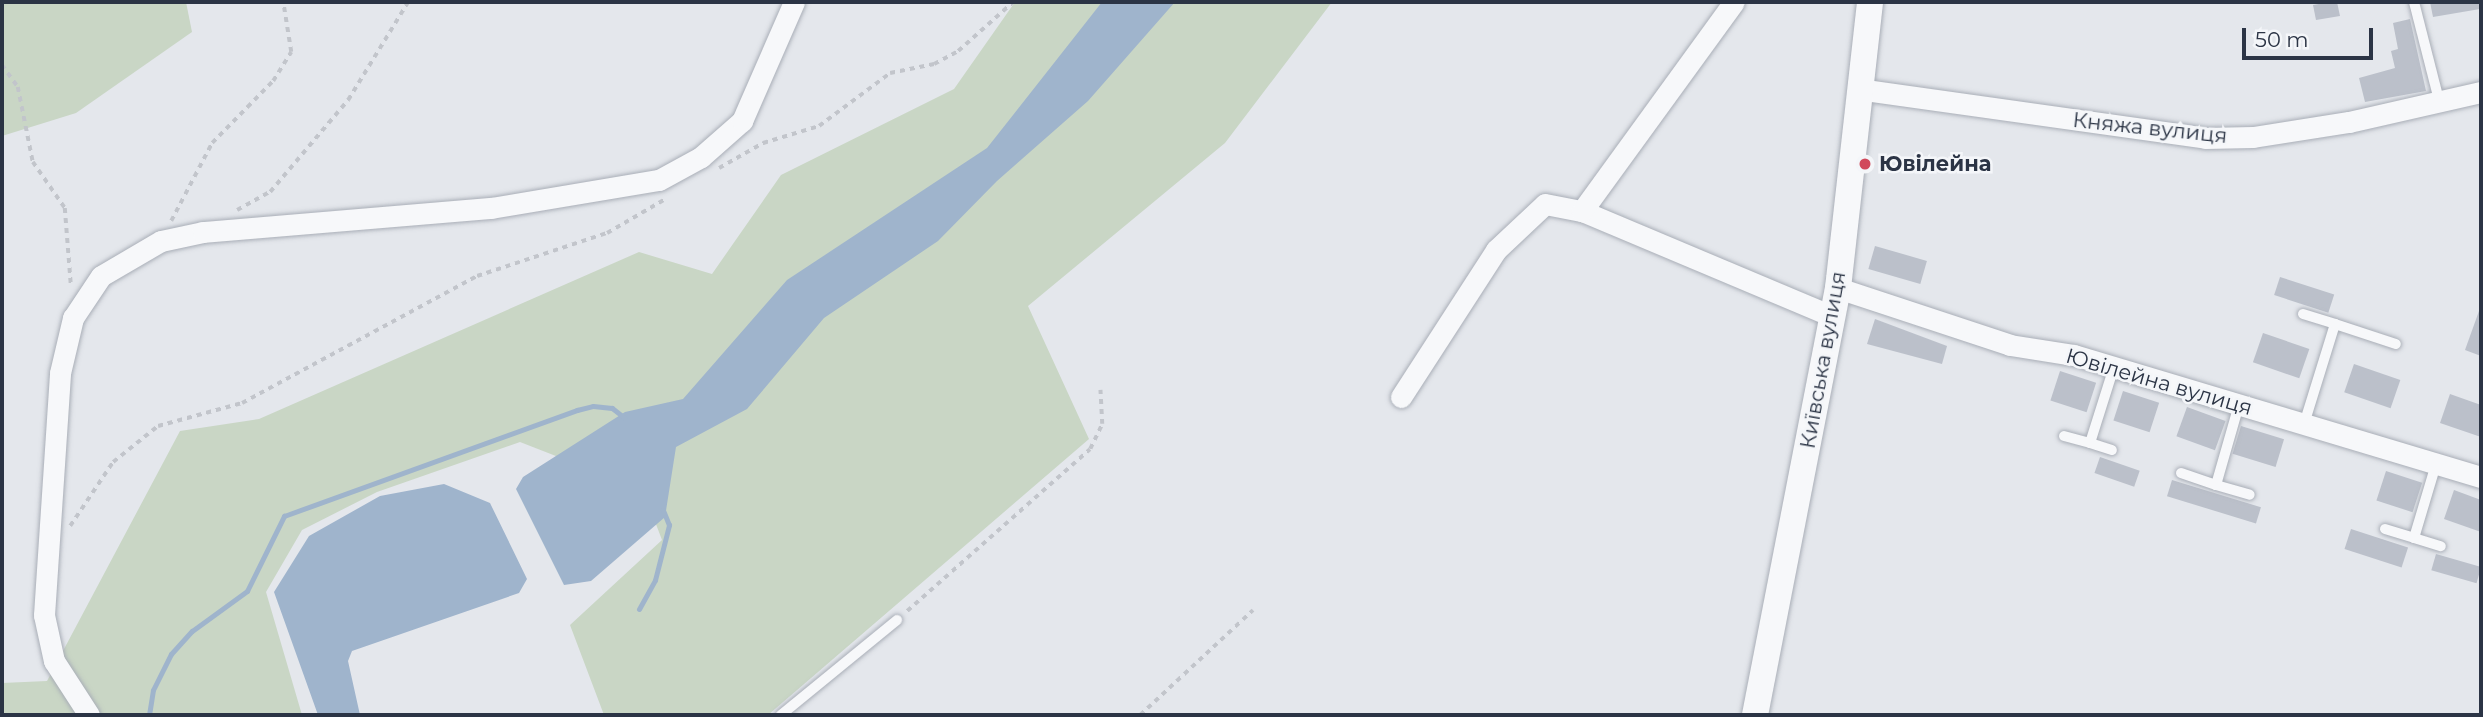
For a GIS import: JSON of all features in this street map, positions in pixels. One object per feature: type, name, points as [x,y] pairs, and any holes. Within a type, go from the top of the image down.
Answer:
[{"type":"street","points":[[89,715],[54,661],[44,615],[60,373],[73,318],[101,276],[161,240],[203,232],[491,208],[659,180],[701,157],[743,121],[794,2]]},
{"type":"street","points":[[1582,211],[1734,2]]},
{"type":"street","name":"Київська вулиця","points":[[1755,715],[1838,288],[1858,89],[1870,2]]},
{"type":"street","name":"Княжа вулиця","points":[[1858,89],[2205,138],[2253,136],[2349,122],[2481,92]]},
{"type":"street","points":[[1401,397],[1496,250],[1545,204],[1582,211],[1832,316]]},
{"type":"street","name":"Ювілейна вулиця","points":[[1838,288],[2010,345],[2074,355],[2481,477]]},
{"type":"lane","points":[[2414,2],[2439,100]]},
{"type":"lane","points":[[2303,314],[2396,344]]},
{"type":"lane","points":[[2304,424],[2335,324]]},
{"type":"lane","points":[[2090,443],[2114,367]]},
{"type":"lane","points":[[2216,485],[2239,405]]},
{"type":"lane","points":[[2064,436],[2112,450]]},
{"type":"lane","points":[[2413,538],[2436,464]]},
{"type":"lane","points":[[2181,474],[2249,495]]},
{"type":"lane","points":[[2385,528],[2441,546]]},
{"type":"lane","points":[[781,715],[897,620]]},
{"type":"path","points":[[161,240],[212,143],[273,81],[291,52],[284,2]]},
{"type":"path","points":[[229,215],[270,192],[348,100],[408,2]]},
{"type":"path","points":[[711,173],[763,143],[819,126],[890,73],[934,64],[958,51],[1013,2]]},
{"type":"path","points":[[2,65],[18,88],[33,162],[65,208],[73,318]]},
{"type":"path","points":[[50,553],[113,462],[158,426],[243,403],[477,276],[607,233],[668,197]]},
{"type":"path","points":[[897,620],[1090,449],[1102,424],[1100,390]]},
{"type":"path","points":[[1140,715],[1253,610]]},
{"type":"green space","points":[[2,2],[186,2],[192,32],[76,113],[2,136]]},
{"type":"green space","points":[[1015,2],[1332,2],[1225,143],[1028,306],[1089,439],[768,715],[604,715],[570,625],[662,540],[643,490],[520,442],[377,492],[302,530],[266,592],[302,715],[2,715],[2,683],[47,681],[180,431],[259,419],[639,252],[712,274],[781,175],[954,89]]},
{"type":"water","points":[[1102,2],[1175,2],[1088,101],[997,181],[938,241],[824,318],[747,409],[676,447],[665,517],[591,581],[564,585],[516,489],[523,477],[625,412],[683,399],[787,280],[987,148]]},
{"type":"water","points":[[444,484],[490,503],[527,579],[519,593],[352,651],[348,661],[360,715],[318,715],[274,592],[309,536],[380,496]]},
{"type":"building","points":[[2337,2],[2340,16],[2316,20],[2313,5]]},
{"type":"building","points":[[2430,2],[2479,2],[2480,9],[2433,17]]},
{"type":"building","points":[[2410,19],[2426,91],[2365,102],[2359,78],[2395,68],[2391,51],[2398,49],[2393,23]]},
{"type":"building","points":[[1875,246],[1927,261],[1920,284],[1868,269]]},
{"type":"building","points":[[2280,277],[2334,295],[2328,313],[2274,295]]},
{"type":"building","points":[[2481,311],[2481,356],[2465,350]]},
{"type":"building","points":[[1875,319],[1947,346],[1942,364],[1867,344]]},
{"type":"building","points":[[2263,333],[2309,349],[2299,378],[2253,362]]},
{"type":"building","points":[[2354,364],[2400,380],[2391,408],[2344,392]]},
{"type":"building","points":[[2060,371],[2096,383],[2087,412],[2050,400]]},
{"type":"building","points":[[2123,391],[2159,403],[2150,432],[2113,420]]},
{"type":"building","points":[[2450,394],[2481,405],[2481,437],[2440,423]]},
{"type":"building","points":[[2187,407],[2226,421],[2215,450],[2176,436]]},
{"type":"building","points":[[2241,426],[2284,439],[2276,467],[2233,454]]},
{"type":"building","points":[[2100,457],[2140,471],[2134,487],[2094,473]]},
{"type":"building","points":[[2386,471],[2422,483],[2413,512],[2376,500]]},
{"type":"building","points":[[2172,480],[2261,507],[2256,523],[2167,496]]},
{"type":"building","points":[[2454,490],[2481,500],[2481,532],[2444,519]]},
{"type":"building","points":[[2351,529],[2408,548],[2402,568],[2345,549]]},
{"type":"building","points":[[2436,554],[2481,567],[2476,583],[2431,570]]},
{"type":"waterway","points":[[149,715],[153,690],[171,654],[192,631],[247,591],[284,516],[577,410],[593,406],[612,408],[625,418]]},
{"type":"waterway","points":[[639,609],[655,580],[669,525],[663,510]]},
{"type":"place","name":"Ювілейна","points":[[1865,164]]}]
